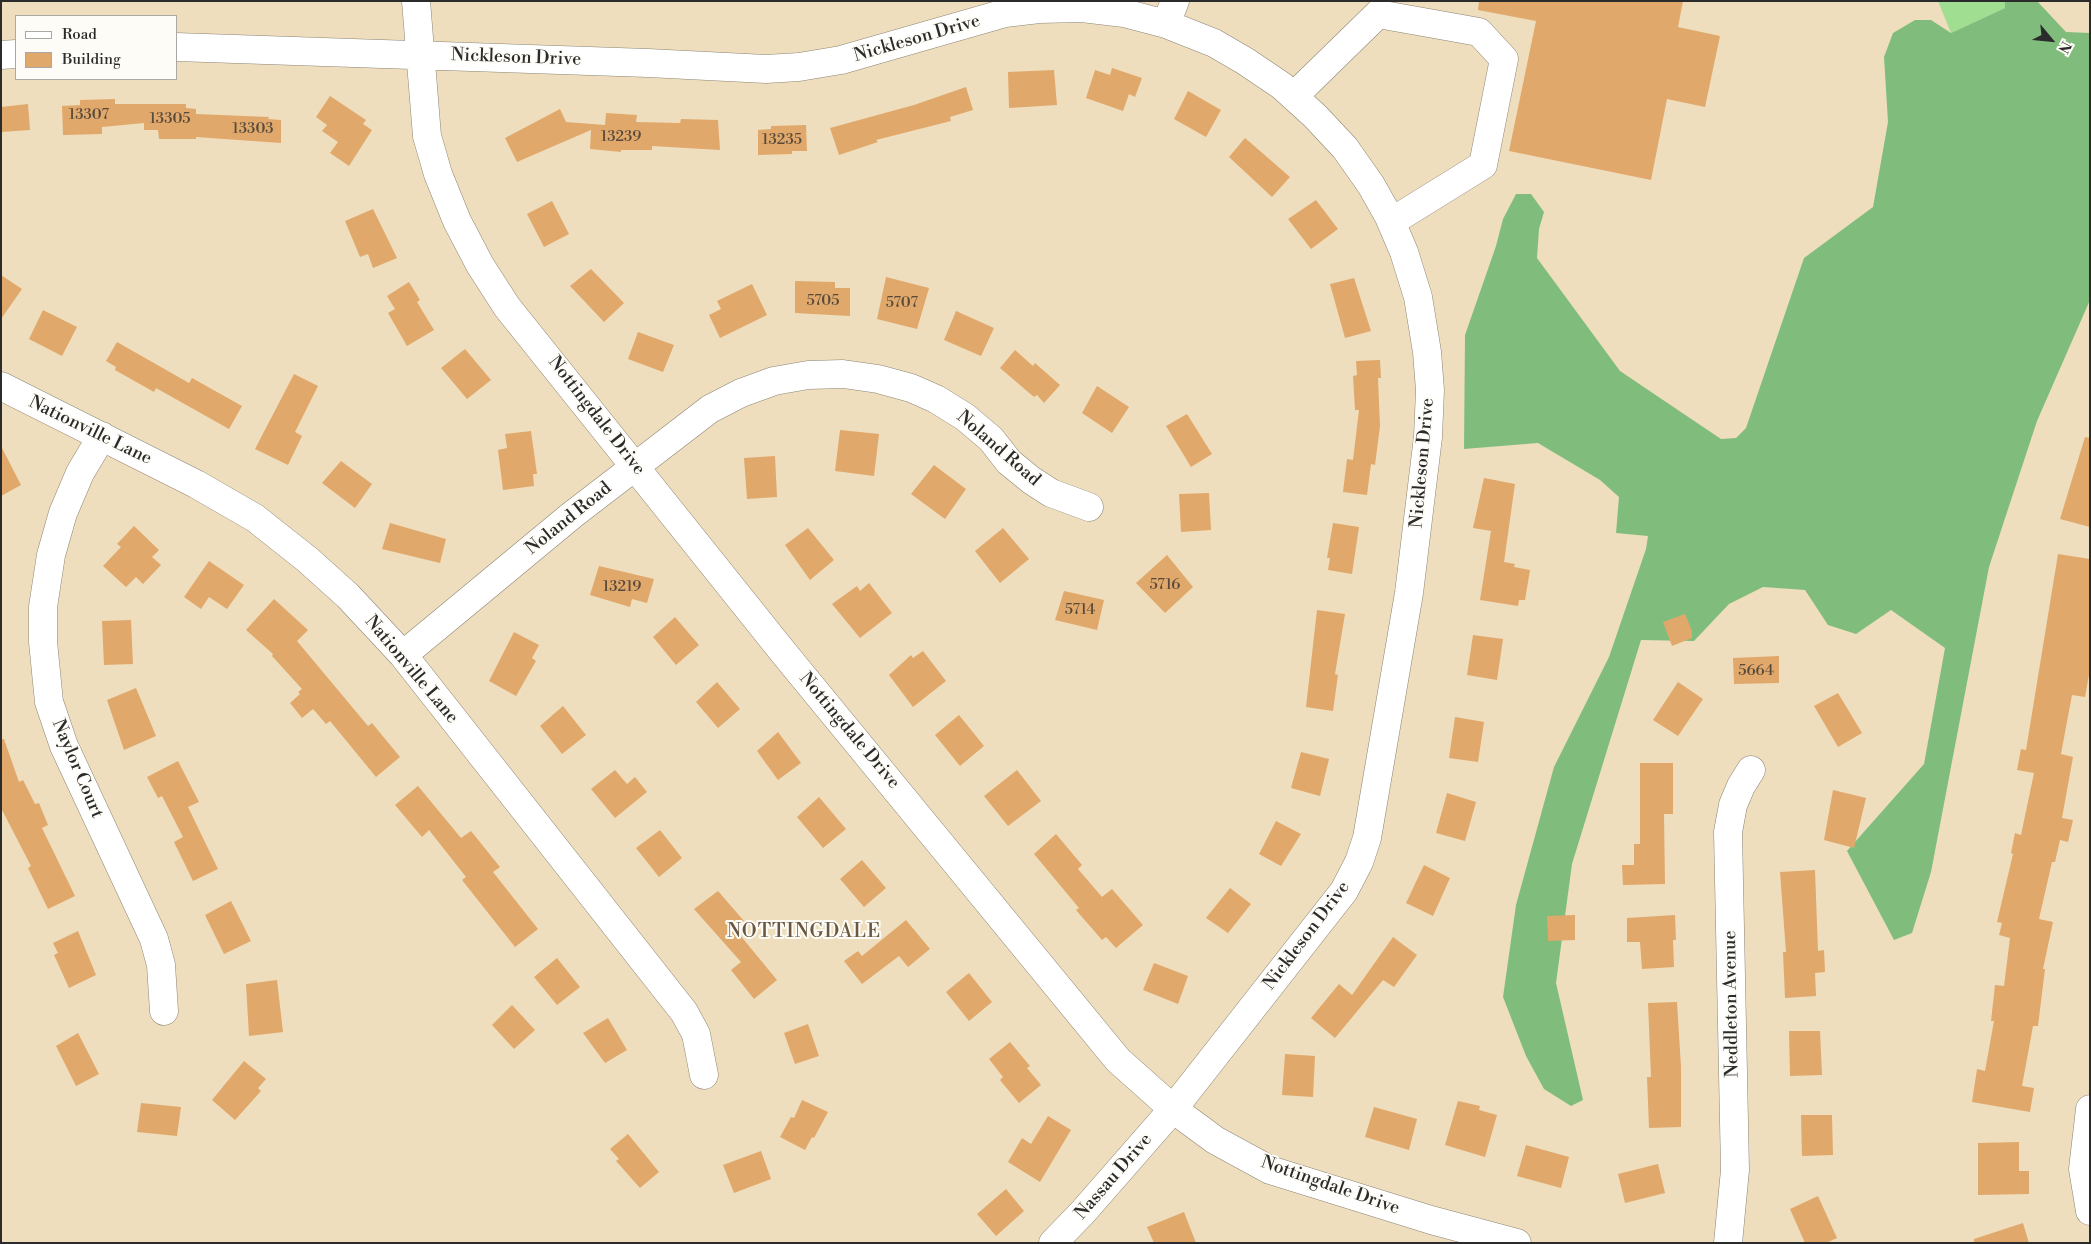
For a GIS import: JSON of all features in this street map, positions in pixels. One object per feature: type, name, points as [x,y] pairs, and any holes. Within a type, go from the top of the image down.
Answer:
[{"type":"street","name":"Nottingdale Drive","points":[[416,1],[427,136],[438,174],[457,221],[480,265],[507,307],[790,659],[1118,1060],[1172,1109],[1215,1140],[1270,1170],[1428,1231],[1517,1243]]},
{"type":"street","name":"Nickleson Drive","points":[[178,46],[766,69],[800,67],[842,60],[1005,13],[1039,9],[1171,13],[1214,43],[1245,61],[1294,96],[1340,142],[1372,185],[1404,252],[1418,297],[1428,352],[1430,390],[1428,437],[1409,593],[1367,838],[1359,862],[1344,890],[1172,1109]]},
{"type":"street","points":[[1294,96],[1378,14],[1479,32],[1504,58],[1483,164],[1391,222]]},
{"type":"street","points":[[1,55],[15,54]]},
{"type":"street","name":"Noland Road","points":[[402,655],[635,466],[710,409],[741,392],[774,381],[808,375],[843,374],[878,379],[911,388],[936,399],[965,417],[991,439],[1009,462],[1031,480],[1051,493],[1089,507]]},
{"type":"street","name":"Nationville Lane","points":[[1,386],[24,400],[102,436],[255,518],[308,560],[348,596],[402,655],[684,1012],[696,1034],[704,1074]]},
{"type":"street","name":"Naylor Court","points":[[102,436],[80,474],[66,506],[51,555],[43,608],[43,642],[49,702],[64,746],[145,915],[154,939],[161,965],[164,1011]]},
{"type":"street","name":"Neddleton Avenue","points":[[1728,1243],[1735,1170],[1728,832],[1733,805],[1741,786],[1751,770]]},
{"type":"street","name":"Nassau Drive","points":[[1053,1243],[1083,1212],[1172,1109]]},
{"type":"street","points":[[2090,1110],[2083,1169],[2090,1211]]},
{"type":"green space","points":[[1938,1],[2005,1],[2005,8],[1951,33]]},
{"type":"green space","points":[[2005,1],[2037,1],[2066,32],[2090,33],[2090,300],[2037,421],[1989,567],[1931,872],[1912,933],[1894,940],[1847,851],[1924,764],[1945,648],[1891,610],[1856,634],[1828,625],[1805,590],[1763,587],[1729,604],[1694,641],[1641,640],[1572,864],[1556,983],[1583,1100],[1571,1106],[1544,1089],[1526,1056],[1503,997],[1516,905],[1554,767],[1609,657],[1646,549],[1648,536],[1616,533],[1619,497],[1600,480],[1538,443],[1464,449],[1465,335],[1496,246],[1503,219],[1516,194],[1531,194],[1544,212],[1539,229],[1537,258],[1620,371],[1721,439],[1736,438],[1746,428],[1804,258],[1873,207],[1888,122],[1884,57],[1893,33],[1915,20],[1931,20],[1951,33],[2005,8]]},
{"type":"building","points":[[1479,1],[1683,1],[1678,27],[1720,36],[1705,107],[1667,99],[1651,180],[1509,151],[1536,21],[1478,10]]},
{"type":"building","points":[[1112,68],[1142,78],[1135,97],[1129,94],[1123,111],[1086,98],[1095,70],[1110,75]]},
{"type":"building","points":[[1054,70],[1057,105],[1009,108],[1008,72]]},
{"type":"building","points":[[966,87],[973,110],[950,117],[951,121],[876,140],[878,142],[839,155],[830,128],[914,105]]},
{"type":"building","points":[[1188,91],[1221,110],[1206,137],[1174,119]]},
{"type":"building","points":[[330,96],[366,120],[363,124],[372,130],[349,166],[330,153],[338,142],[322,131],[327,125],[316,117]]},
{"type":"building","points":[[115,99],[115,104],[186,104],[186,108],[196,109],[196,114],[269,117],[268,119],[281,120],[281,143],[196,137],[196,139],[159,139],[158,130],[144,130],[144,123],[102,127],[102,134],[63,135],[62,106],[80,105],[80,100]]},
{"type":"building","points":[[28,104],[30,130],[1,132],[1,107]]},
{"type":"building","points":[[560,109],[566,122],[605,125],[606,113],[637,115],[636,122],[680,123],[681,119],[718,120],[720,150],[652,146],[652,150],[621,150],[621,152],[590,149],[591,130],[517,162],[505,138]]},
{"type":"building","points":[[806,125],[807,151],[792,151],[792,154],[758,155],[758,130],[771,129],[771,126]]},
{"type":"building","points":[[1245,138],[1290,177],[1272,197],[1229,157]]},
{"type":"building","points":[[1316,200],[1338,229],[1311,249],[1288,219]]},
{"type":"building","points":[[552,201],[569,234],[544,247],[527,214]]},
{"type":"building","points":[[373,209],[397,258],[373,268],[368,254],[360,257],[345,221]]},
{"type":"building","points":[[591,269],[624,303],[604,322],[570,286]]},
{"type":"building","points":[[1,275],[22,289],[1,319]]},
{"type":"building","points":[[886,277],[929,288],[917,329],[877,319]]},
{"type":"building","points":[[1354,278],[1371,331],[1345,338],[1330,284]]},
{"type":"building","points":[[795,281],[835,282],[835,288],[850,288],[850,316],[795,313]]},
{"type":"building","points":[[409,282],[420,300],[417,302],[434,330],[407,346],[388,313],[395,309],[387,296]]},
{"type":"building","points":[[752,284],[767,315],[720,338],[709,315],[721,309],[717,301]]},
{"type":"building","points":[[43,310],[77,327],[62,356],[29,339]]},
{"type":"building","points":[[956,311],[994,328],[981,356],[944,340]]},
{"type":"building","points":[[638,332],[674,345],[663,372],[628,359]]},
{"type":"building","points":[[117,342],[189,383],[192,378],[242,406],[229,429],[156,388],[154,392],[115,370],[116,367],[106,361]]},
{"type":"building","points":[[465,349],[491,380],[467,399],[441,368]]},
{"type":"building","points":[[1015,350],[1033,366],[1035,363],[1060,385],[1044,403],[1037,395],[1034,397],[1000,368]]},
{"type":"building","points":[[1380,360],[1381,378],[1378,378],[1380,426],[1375,465],[1371,464],[1367,495],[1343,492],[1347,459],[1353,460],[1359,410],[1355,410],[1353,376],[1357,375],[1356,361]]},
{"type":"building","points":[[294,374],[318,386],[295,432],[302,436],[288,465],[255,449]]},
{"type":"building","points":[[1097,386],[1129,407],[1112,433],[1082,413]]},
{"type":"building","points":[[1187,414],[1212,454],[1191,467],[1166,426]]},
{"type":"building","points":[[840,430],[879,434],[874,476],[835,471]]},
{"type":"building","points":[[531,431],[537,474],[533,474],[534,486],[503,490],[498,450],[507,448],[505,434]]},
{"type":"building","points":[[2085,437],[2090,438],[2090,527],[2060,519]]},
{"type":"building","points":[[1,446],[21,485],[1,496]]},
{"type":"building","points":[[775,456],[777,497],[747,499],[744,458]]},
{"type":"building","points":[[341,461],[372,484],[355,508],[322,483]]},
{"type":"building","points":[[934,465],[966,489],[945,519],[911,494]]},
{"type":"building","points":[[1484,478],[1515,484],[1504,562],[1515,564],[1514,567],[1530,570],[1525,600],[1519,600],[1518,606],[1480,600],[1491,531],[1473,528]]},
{"type":"building","points":[[1209,493],[1211,530],[1181,532],[1179,494]]},
{"type":"building","points":[[390,523],[446,539],[440,563],[382,549]]},
{"type":"building","points":[[1333,523],[1359,527],[1352,574],[1328,570],[1330,558],[1327,558]]},
{"type":"building","points":[[134,526],[159,550],[152,557],[161,565],[143,584],[136,577],[126,587],[103,566],[121,547],[117,544]]},
{"type":"building","points":[[808,528],[834,560],[810,580],[785,545]]},
{"type":"building","points":[[1003,528],[1029,559],[1000,583],[975,551]]},
{"type":"building","points":[[2058,554],[2090,559],[2090,669],[2085,697],[2072,695],[2061,754],[2073,757],[2062,818],[2073,820],[2068,842],[2060,840],[2055,862],[2052,862],[2039,919],[2053,922],[2043,969],[2045,969],[2038,1026],[2033,1026],[2022,1086],[2034,1088],[2030,1112],[1972,1102],[1977,1069],[1985,1071],[1994,1021],[1991,1021],[1995,985],[2004,986],[2010,938],[1999,935],[2002,923],[1997,922],[2013,854],[2011,853],[2015,833],[2021,835],[2034,773],[2017,770],[2021,749],[2026,750]]},
{"type":"building","points":[[1167,555],[1193,587],[1165,613],[1136,583]]},
{"type":"building","points":[[209,561],[244,585],[227,609],[209,597],[201,609],[184,597]]},
{"type":"building","points":[[599,566],[654,579],[647,603],[632,599],[630,607],[590,595]]},
{"type":"building","points":[[869,583],[892,613],[860,638],[832,604],[857,586],[860,591]]},
{"type":"building","points":[[1064,591],[1104,600],[1097,630],[1055,620]]},
{"type":"building","points":[[274,599],[308,630],[297,641],[368,726],[372,723],[400,757],[376,777],[330,721],[326,724],[313,709],[302,718],[290,703],[300,694],[298,692],[302,689],[272,656],[273,654],[246,630]]},
{"type":"building","points":[[1317,610],[1345,614],[1335,674],[1338,675],[1333,711],[1306,707]]},
{"type":"building","points":[[1685,614],[1692,631],[1692,638],[1672,646],[1663,622]]},
{"type":"building","points":[[675,617],[699,645],[676,665],[653,637]]},
{"type":"building","points":[[131,620],[133,664],[104,665],[102,621]]},
{"type":"building","points":[[514,632],[539,645],[532,658],[536,661],[516,696],[489,681]]},
{"type":"building","points":[[1473,635],[1503,639],[1497,680],[1467,675]]},
{"type":"building","points":[[923,651],[946,681],[913,707],[889,675],[911,655],[913,658]]},
{"type":"building","points":[[1779,656],[1779,683],[1734,684],[1733,658]]},
{"type":"building","points":[[717,682],[740,709],[718,728],[696,702]]},
{"type":"building","points":[[1678,682],[1703,699],[1678,736],[1653,720]]},
{"type":"building","points":[[136,688],[156,736],[124,750],[107,700]]},
{"type":"building","points":[[1838,693],[1862,733],[1838,747],[1814,706]]},
{"type":"building","points":[[563,706],[586,735],[562,754],[540,726]]},
{"type":"building","points":[[959,715],[984,746],[960,766],[935,735]]},
{"type":"building","points":[[1455,717],[1484,722],[1478,762],[1449,758]]},
{"type":"building","points":[[778,732],[801,763],[778,780],[757,751]]},
{"type":"building","points":[[1,739],[4,739],[19,782],[23,780],[35,804],[39,803],[48,825],[42,828],[75,896],[48,909],[28,868],[31,866],[1,808]]},
{"type":"building","points":[[1301,752],[1329,759],[1320,796],[1291,788]]},
{"type":"building","points":[[178,761],[199,802],[188,807],[218,869],[193,881],[174,842],[183,837],[162,796],[158,798],[147,777]]},
{"type":"building","points":[[1640,763],[1673,763],[1673,814],[1664,814],[1665,884],[1623,885],[1622,865],[1634,865],[1634,844],[1640,844]]},
{"type":"building","points":[[615,770],[627,784],[635,777],[647,792],[615,818],[591,789]]},
{"type":"building","points":[[1017,770],[1041,801],[1008,826],[984,796]]},
{"type":"building","points":[[418,786],[461,838],[471,831],[500,867],[493,872],[538,929],[515,947],[462,880],[466,877],[429,830],[422,837],[395,805]]},
{"type":"building","points":[[1833,790],[1866,798],[1854,848],[1824,840]]},
{"type":"building","points":[[1447,793],[1476,802],[1465,841],[1436,833]]},
{"type":"building","points":[[819,797],[846,829],[823,848],[797,817]]},
{"type":"building","points":[[1276,821],[1301,834],[1281,866],[1259,854]]},
{"type":"building","points":[[660,830],[682,858],[659,877],[636,848]]},
{"type":"building","points":[[1056,834],[1082,865],[1078,869],[1102,897],[1112,889],[1143,925],[1116,948],[1106,937],[1102,940],[1076,910],[1079,908],[1034,854]]},
{"type":"building","points":[[862,860],[886,888],[864,907],[840,879]]},
{"type":"building","points":[[1424,865],[1450,878],[1433,916],[1406,903]]},
{"type":"building","points":[[1815,870],[1818,951],[1824,950],[1825,972],[1815,973],[1816,996],[1785,998],[1783,952],[1786,952],[1780,872]]},
{"type":"building","points":[[1230,888],[1251,904],[1228,933],[1206,918]]},
{"type":"building","points":[[718,891],[744,921],[735,929],[777,980],[754,999],[731,970],[741,962],[694,909]]},
{"type":"building","points":[[231,901],[251,941],[224,954],[205,915]]},
{"type":"building","points":[[1575,915],[1575,940],[1548,941],[1547,916]]},
{"type":"building","points":[[1675,915],[1676,940],[1673,940],[1674,967],[1642,969],[1640,942],[1627,942],[1627,918]]},
{"type":"building","points":[[906,920],[930,949],[908,967],[899,956],[862,984],[844,961],[858,951],[862,956]]},
{"type":"building","points":[[78,931],[96,975],[69,988],[54,955],[58,953],[53,943]]},
{"type":"building","points":[[1393,937],[1417,955],[1394,987],[1383,980],[1335,1038],[1311,1018],[1339,984],[1352,995]]},
{"type":"building","points":[[557,958],[580,987],[557,1005],[534,977]]},
{"type":"building","points":[[1154,963],[1188,976],[1178,1004],[1143,990]]},
{"type":"building","points":[[969,973],[992,1002],[969,1021],[946,992]]},
{"type":"building","points":[[277,980],[283,1032],[249,1036],[246,984]]},
{"type":"building","points":[[1677,1002],[1681,1067],[1681,1127],[1649,1128],[1647,1077],[1651,1077],[1648,1003]]},
{"type":"building","points":[[512,1005],[535,1030],[514,1049],[492,1025]]},
{"type":"building","points":[[608,1018],[627,1050],[605,1063],[583,1033]]},
{"type":"building","points":[[808,1024],[819,1056],[795,1064],[784,1033]]},
{"type":"building","points":[[1789,1031],[1820,1031],[1822,1075],[1790,1076]]},
{"type":"building","points":[[78,1033],[99,1074],[76,1086],[56,1046]]},
{"type":"building","points":[[1010,1042],[1030,1066],[1027,1068],[1041,1085],[1019,1103],[1000,1080],[1003,1077],[989,1059]]},
{"type":"building","points":[[1285,1054],[1315,1056],[1313,1097],[1282,1095]]},
{"type":"building","points":[[244,1061],[266,1079],[258,1088],[261,1091],[235,1120],[212,1100]]},
{"type":"building","points":[[802,1100],[828,1112],[805,1150],[780,1137],[791,1117],[794,1118]]},
{"type":"building","points":[[1458,1101],[1480,1106],[1479,1110],[1497,1115],[1485,1157],[1445,1145]]},
{"type":"building","points":[[141,1103],[181,1107],[177,1136],[137,1132]]},
{"type":"building","points":[[1374,1107],[1417,1119],[1409,1150],[1365,1137]]},
{"type":"building","points":[[1801,1115],[1832,1115],[1833,1155],[1802,1156]]},
{"type":"building","points":[[1048,1116],[1071,1130],[1040,1182],[1008,1162],[1022,1138],[1031,1144]]},
{"type":"building","points":[[628,1134],[659,1172],[640,1188],[616,1161],[619,1159],[610,1149]]},
{"type":"building","points":[[2019,1142],[2019,1171],[2029,1171],[2029,1194],[1978,1195],[1978,1143]]},
{"type":"building","points":[[1526,1145],[1569,1157],[1561,1188],[1517,1176]]},
{"type":"building","points":[[761,1151],[771,1179],[734,1193],[723,1165]]},
{"type":"building","points":[[1658,1164],[1665,1193],[1625,1203],[1618,1174]]},
{"type":"building","points":[[1006,1189],[1024,1211],[996,1236],[977,1214]]},
{"type":"building","points":[[1818,1196],[1837,1238],[1826,1243],[1805,1243],[1790,1209]]},
{"type":"building","points":[[1184,1212],[1196,1243],[1154,1243],[1147,1227]]},
{"type":"building","points":[[2023,1223],[2029,1243],[1974,1243],[1974,1239]]},
{"type":"district","name":"NOTTINGDALE","points":[[804,932]]}]
